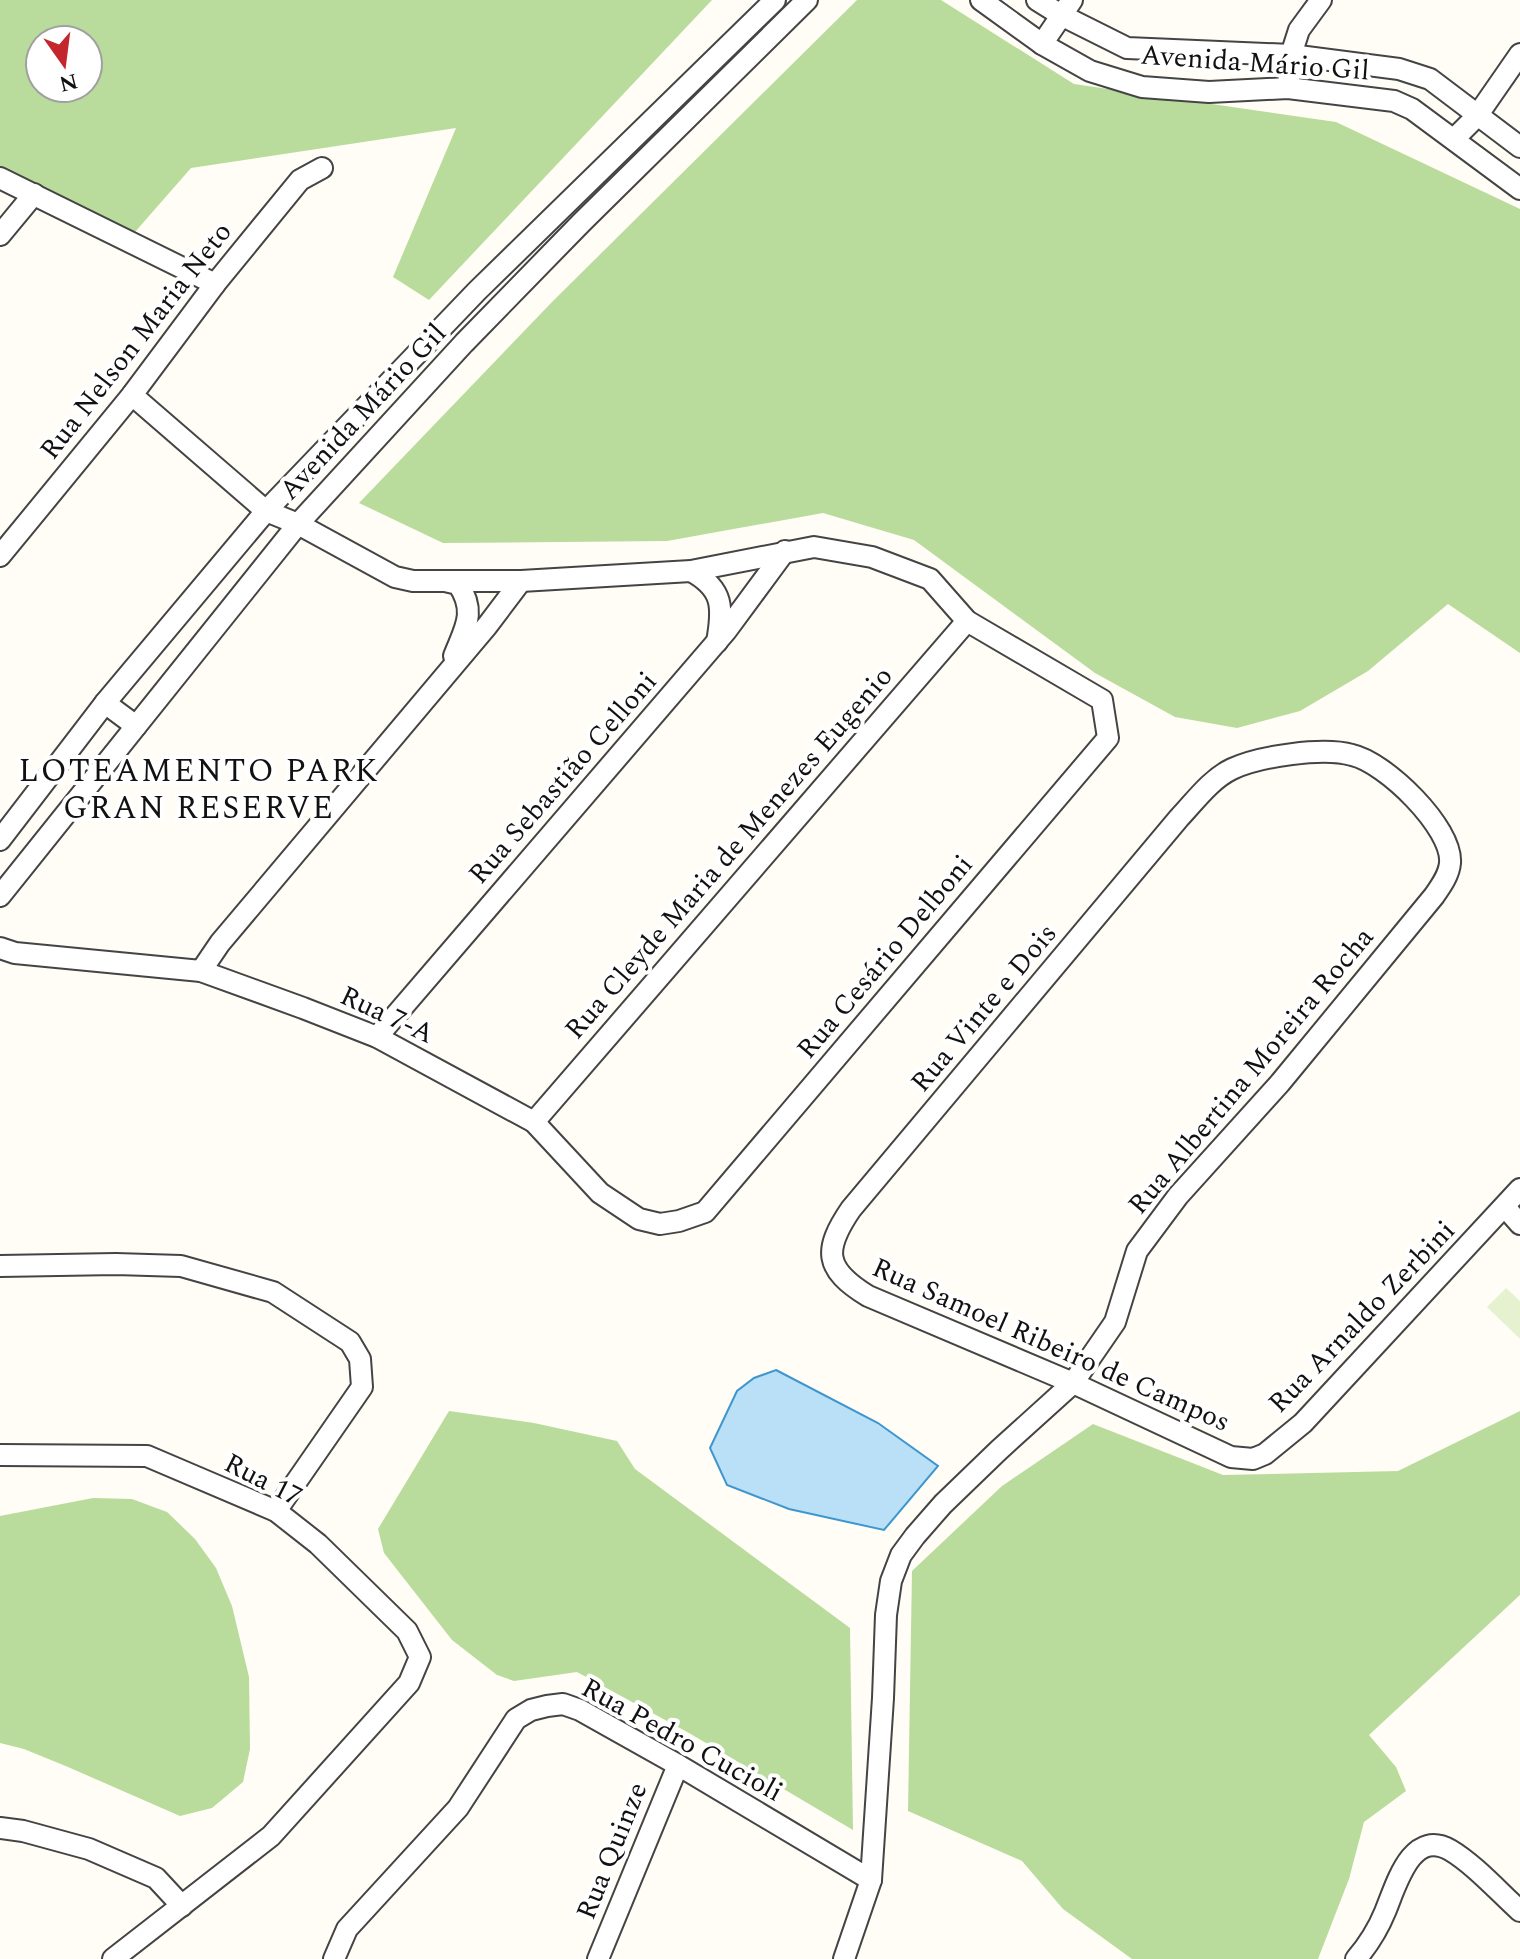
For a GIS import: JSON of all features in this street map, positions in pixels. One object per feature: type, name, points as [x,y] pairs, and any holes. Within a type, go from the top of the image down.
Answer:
[{"type":"street","name":"Avenida Mário Gil","points":[[0,840],[105,703],[266,511],[445,323],[775,0]]},
{"type":"street","name":"Avenida Mário Gil","points":[[0,896],[298,524],[464,343],[807,0]]},
{"type":"street","name":"Avenida Mário Gil","points":[[981,0],[1042,44],[1090,71],[1142,87],[1209,92],[1288,88],[1394,101],[1412,109],[1520,189]]},
{"type":"street","name":"Avenida Mário Gil","points":[[1037,0],[1067,8],[1127,48],[1291,55],[1399,69],[1430,79],[1520,147]]},
{"type":"street","points":[[1288,88],[1291,55],[1299,30],[1321,0]]},
{"type":"street","points":[[1042,44],[1067,8]]},
{"type":"street","points":[[752,22],[768,38]]},
{"type":"street","points":[[1454,139],[1477,116],[1520,54]]},
{"type":"street","points":[[625,147],[641,163]]},
{"type":"street","name":"Rua Nelson Maria Neto","points":[[0,556],[132,395],[215,284],[300,180],[322,168]]},
{"type":"street","points":[[0,178],[215,284]]},
{"type":"street","points":[[0,235],[34,194]]},
{"type":"street","points":[[445,323],[464,343]]},
{"type":"street","points":[[132,395],[266,511],[298,524],[395,577],[413,581],[521,581],[691,571],[814,547],[872,557],[930,579],[967,621]]},
{"type":"street","name":"Rua Sebastião Celloni","points":[[377,1037],[717,642],[785,551]]},
{"type":"street","points":[[691,571],[704,578],[720,602],[717,642]]},
{"type":"street","points":[[445,581],[458,584],[466,596],[469,611],[449,671]]},
{"type":"street","points":[[201,971],[220,943],[521,581]]},
{"type":"street","name":"Rua Cesário Delboni","points":[[705,1212],[1108,738],[1102,700],[967,621]]},
{"type":"street","name":"Rua Cleyde Maria de Menezes Eugenio","points":[[534,1122],[967,621]]},
{"type":"street","points":[[105,703],[136,726]]},
{"type":"street","name":"Rua Albertina Moreira Rocha","points":[[844,1959],[871,1880],[886,1615],[891,1581],[901,1555],[943,1504],[1073,1383],[1115,1322],[1137,1251],[1178,1196],[1280,1083],[1434,896],[1450,865],[1448,847],[1414,799],[1393,777],[1367,760],[1351,754],[1293,755],[1246,764],[1216,779]]},
{"type":"street","name":"Rua Vinte e Dois","points":[[848,1284],[836,1269],[831,1251],[839,1226],[851,1209],[1179,818],[1216,779]]},
{"type":"street","name":"Rua 7-A","points":[[0,948],[15,953],[201,971],[377,1037],[534,1122],[600,1193],[639,1219],[660,1224],[705,1212]]},
{"type":"street","name":"Rua Arnaldo Zerbini","points":[[1231,1457],[1253,1459],[1265,1454],[1303,1423],[1520,1189]]},
{"type":"street","points":[[1505,1207],[1520,1224]]},
{"type":"street","points":[[0,1266],[181,1266],[273,1292],[350,1342],[360,1359],[362,1387],[276,1511]]},
{"type":"street","name":"Rua Samoel Ribeiro de Campos","points":[[848,1284],[868,1296],[1073,1383],[1231,1457]]},
{"type":"street","name":"Rua 17","points":[[0,1455],[147,1456],[276,1511],[318,1544],[407,1631],[420,1657],[409,1683],[271,1836],[182,1906]]},
{"type":"street","name":"Rua Pedro Cucioli","points":[[334,1959],[347,1929],[458,1808],[516,1719],[531,1710],[563,1704],[580,1710],[678,1765],[871,1880]]},
{"type":"street","name":"Rua Quinze","points":[[598,1959],[678,1765]]},
{"type":"street","points":[[0,1828],[102,1854],[156,1878],[182,1906],[113,1959]]},
{"type":"street","points":[[1356,1959],[1373,1936],[1403,1870],[1414,1854],[1427,1846],[1436,1845],[1453,1852],[1520,1911]]},
{"type":"green space","points":[[0,0],[712,0],[429,300],[393,277],[456,128],[191,168],[135,232],[0,169]]},
{"type":"green space","points":[[857,0],[941,0],[1074,84],[1336,122],[1520,209],[1520,653],[1448,604],[1368,671],[1300,711],[1237,728],[1175,717],[1095,673],[914,540],[823,513],[667,541],[443,543],[359,503],[553,301]]},
{"type":"green space","points":[[1506,1288],[1520,1301],[1520,1339],[1487,1307]]},
{"type":"green space","points":[[449,1411],[534,1423],[617,1441],[635,1469],[850,1628],[853,1830],[689,1733],[577,1672],[514,1681],[497,1675],[452,1640],[384,1553],[378,1529]]},
{"type":"green space","points":[[1520,1411],[1520,1595],[1369,1735],[1396,1767],[1406,1791],[1364,1822],[1349,1879],[1318,1959],[1132,1959],[1063,1909],[1022,1861],[908,1811],[912,1571],[1002,1486],[1093,1424],[1223,1475],[1398,1471]]},
{"type":"green space","points":[[93,1498],[132,1499],[167,1512],[195,1539],[216,1568],[232,1606],[249,1677],[250,1749],[243,1782],[212,1808],[180,1816],[24,1749],[0,1743],[0,1516]]},
{"type":"water","points":[[776,1370],[878,1423],[938,1466],[884,1530],[789,1509],[727,1485],[710,1448],[737,1391],[754,1378]]},
{"type":"district","name":"LOTEAMENTO PARK GRAN RESERVE","points":[[199,790]]}]
